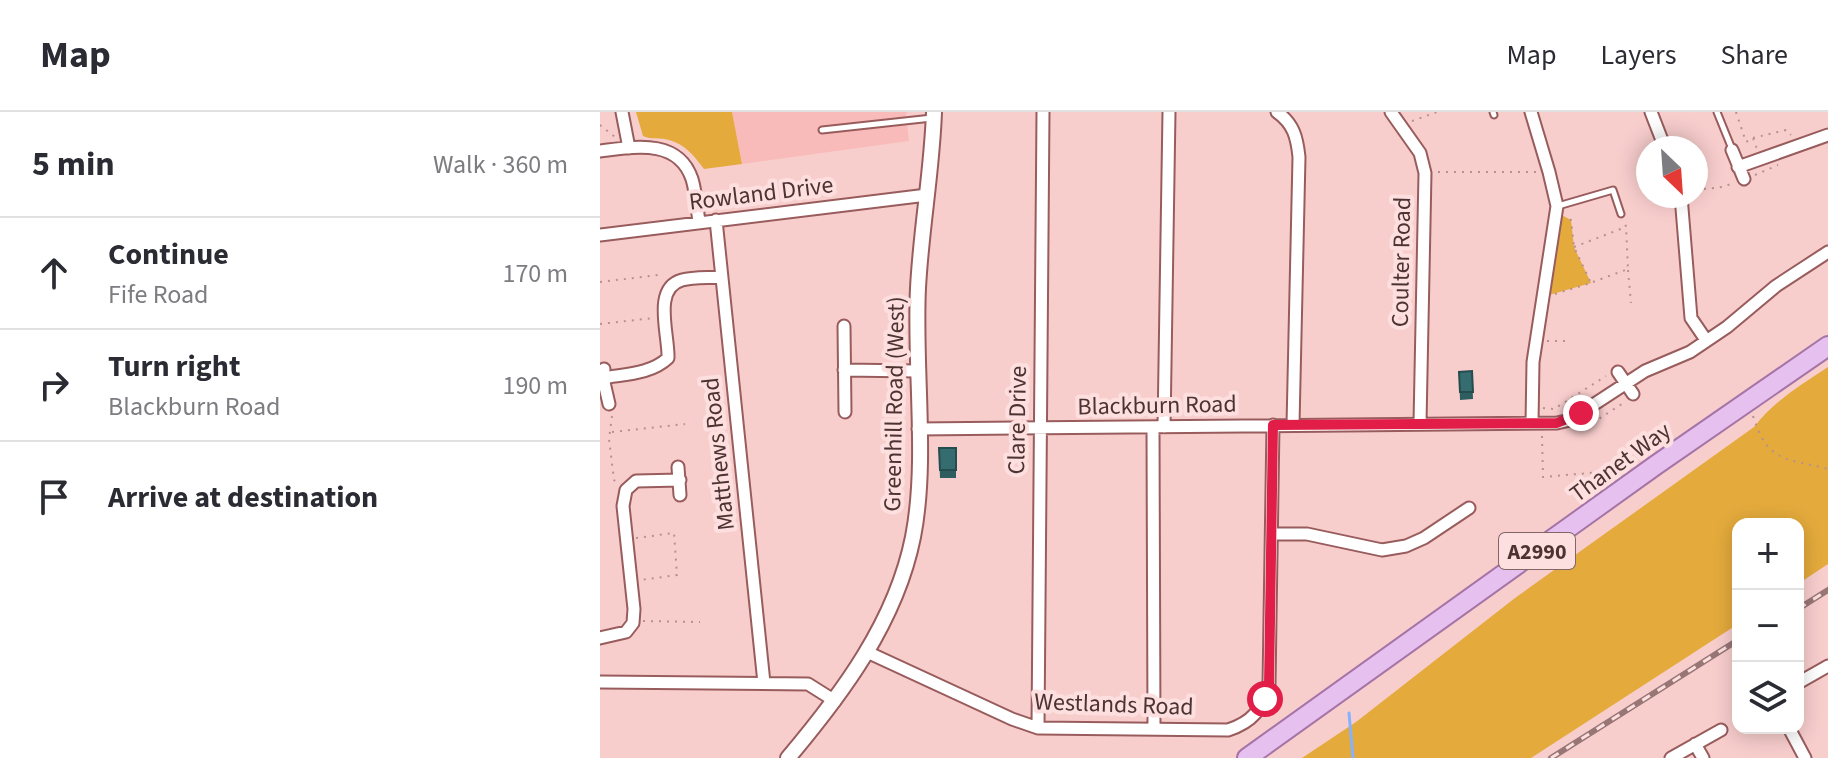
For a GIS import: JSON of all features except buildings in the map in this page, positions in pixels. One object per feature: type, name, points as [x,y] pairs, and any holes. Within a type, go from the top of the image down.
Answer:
[{"type":"main road","name":"Thanet Way","points":[[1247,758],[1656,465],[1828,346]]},
{"type":"street","points":[[622,112],[629,148]]},
{"type":"street","name":"Clare Drive","points":[[1038,728],[1043,112]]},
{"type":"street","points":[[1154,729],[1158,427],[1169,112]]},
{"type":"street","name":"Coulter Road","points":[[1391,112],[1420,153],[1425,173],[1420,423]]},
{"type":"street","points":[[1531,112],[1549,172],[1556,209],[1535,340],[1537,423]]},
{"type":"street","points":[[1651,112],[1660,136]]},
{"type":"street","name":"Greenhill Road (West)","points":[[792,757],[835,701],[867,652],[900,581],[913,536],[918,490],[918,287],[934,115]]},
{"type":"street","points":[[1281,115],[1297,138],[1299,157],[1293,425]]},
{"type":"street","points":[[1738,167],[1828,135]]},
{"type":"street","points":[[600,151],[658,147],[670,152],[683,163],[692,179],[699,222]]},
{"type":"street","points":[[1732,150],[1744,179]]},
{"type":"street","name":"Rowland Drive","points":[[600,235],[927,195]]},
{"type":"street","points":[[1682,208],[1691,318],[1706,340]]},
{"type":"street","name":"Matthews Road","points":[[716,220],[764,683]]},
{"type":"street","name":"Blackburn Road","points":[[918,429],[1537,423],[1570,420],[1645,371],[1690,352],[1727,327],[1776,286],[1828,252]]},
{"type":"street","points":[[609,404],[604,373],[649,371],[668,358],[664,301],[672,286],[680,280],[721,277]]},
{"type":"street","points":[[843,326],[844,412]]},
{"type":"street","points":[[844,370],[917,371]]},
{"type":"street","points":[[1615,372],[1633,394]]},
{"type":"street","points":[[1273,425],[1272,534],[1317,536],[1382,550],[1406,546],[1461,509]]},
{"type":"street","points":[[678,467],[680,495]]},
{"type":"street","points":[[600,638],[617,637],[626,632],[633,621],[623,506],[626,490],[636,481],[680,480]]},
{"type":"street","name":"Westlands Road","points":[[867,652],[1038,728],[1228,730],[1242,726],[1257,715],[1269,685],[1272,534]]},
{"type":"street","points":[[1804,680],[1828,666]]},
{"type":"street","points":[[600,682],[808,684],[835,701]]},
{"type":"street","points":[[1671,758],[1721,730]]},
{"type":"street","points":[[1792,734],[1805,758]]},
{"type":"street","points":[[1695,744],[1703,758]]},
{"type":"lane","points":[[1717,112],[1732,150]]},
{"type":"lane","points":[[822,130],[934,115]]},
{"type":"lane","points":[[1556,209],[1613,190],[1621,214]]},
{"type":"path","points":[[1401,125],[1437,112]]},
{"type":"path","points":[[1736,112],[1746,142],[1786,130],[1799,145]]},
{"type":"path","points":[[1753,138],[1760,159]]},
{"type":"path","points":[[1425,173],[1549,172]]},
{"type":"path","points":[[1556,209],[1571,220],[1574,247],[1591,283]]},
{"type":"path","points":[[1621,214],[1626,227],[1631,303]]},
{"type":"path","points":[[1574,247],[1626,227]]},
{"type":"path","points":[[1542,297],[1628,269]]},
{"type":"path","points":[[600,282],[658,275],[672,286]]},
{"type":"path","points":[[600,324],[666,317]]},
{"type":"path","points":[[1535,340],[1568,341]]},
{"type":"path","points":[[1543,408],[1554,409],[1615,372]]},
{"type":"path","points":[[609,404],[613,418],[609,439],[614,480],[626,490]]},
{"type":"path","points":[[1753,415],[1757,430],[1769,449],[1781,459],[1828,469]]},
{"type":"path","points":[[1537,423],[1543,477],[1613,471]]},
{"type":"path","points":[[611,432],[685,424]]},
{"type":"path","points":[[627,539],[674,533],[677,575],[631,581]]},
{"type":"path","points":[[633,621],[700,622]]},
{"type":"shaded area","points":[[636,112],[732,112],[742,164],[704,169],[675,142],[643,136]]},
{"type":"shaded area","points":[[732,112],[908,112],[909,141],[742,164]]},
{"type":"shaded area","points":[[1556,212],[1571,220],[1574,247],[1591,283],[1542,297]]},
{"type":"shaded area","points":[[1828,367],[1828,564],[1804,580],[1804,518],[1732,518],[1732,628],[1531,758],[1302,758],[1356,722],[1515,598],[1754,427],[1779,401]]},
{"type":"waterway","points":[[1349,713],[1353,758]]},
{"type":"railway","points":[[1804,605],[1828,590]]},
{"type":"railway","points":[[1551,758],[1732,644]]},
{"type":"route","points":[[1265,699],[1269,685],[1273,425],[1557,423],[1581,413]]}]
